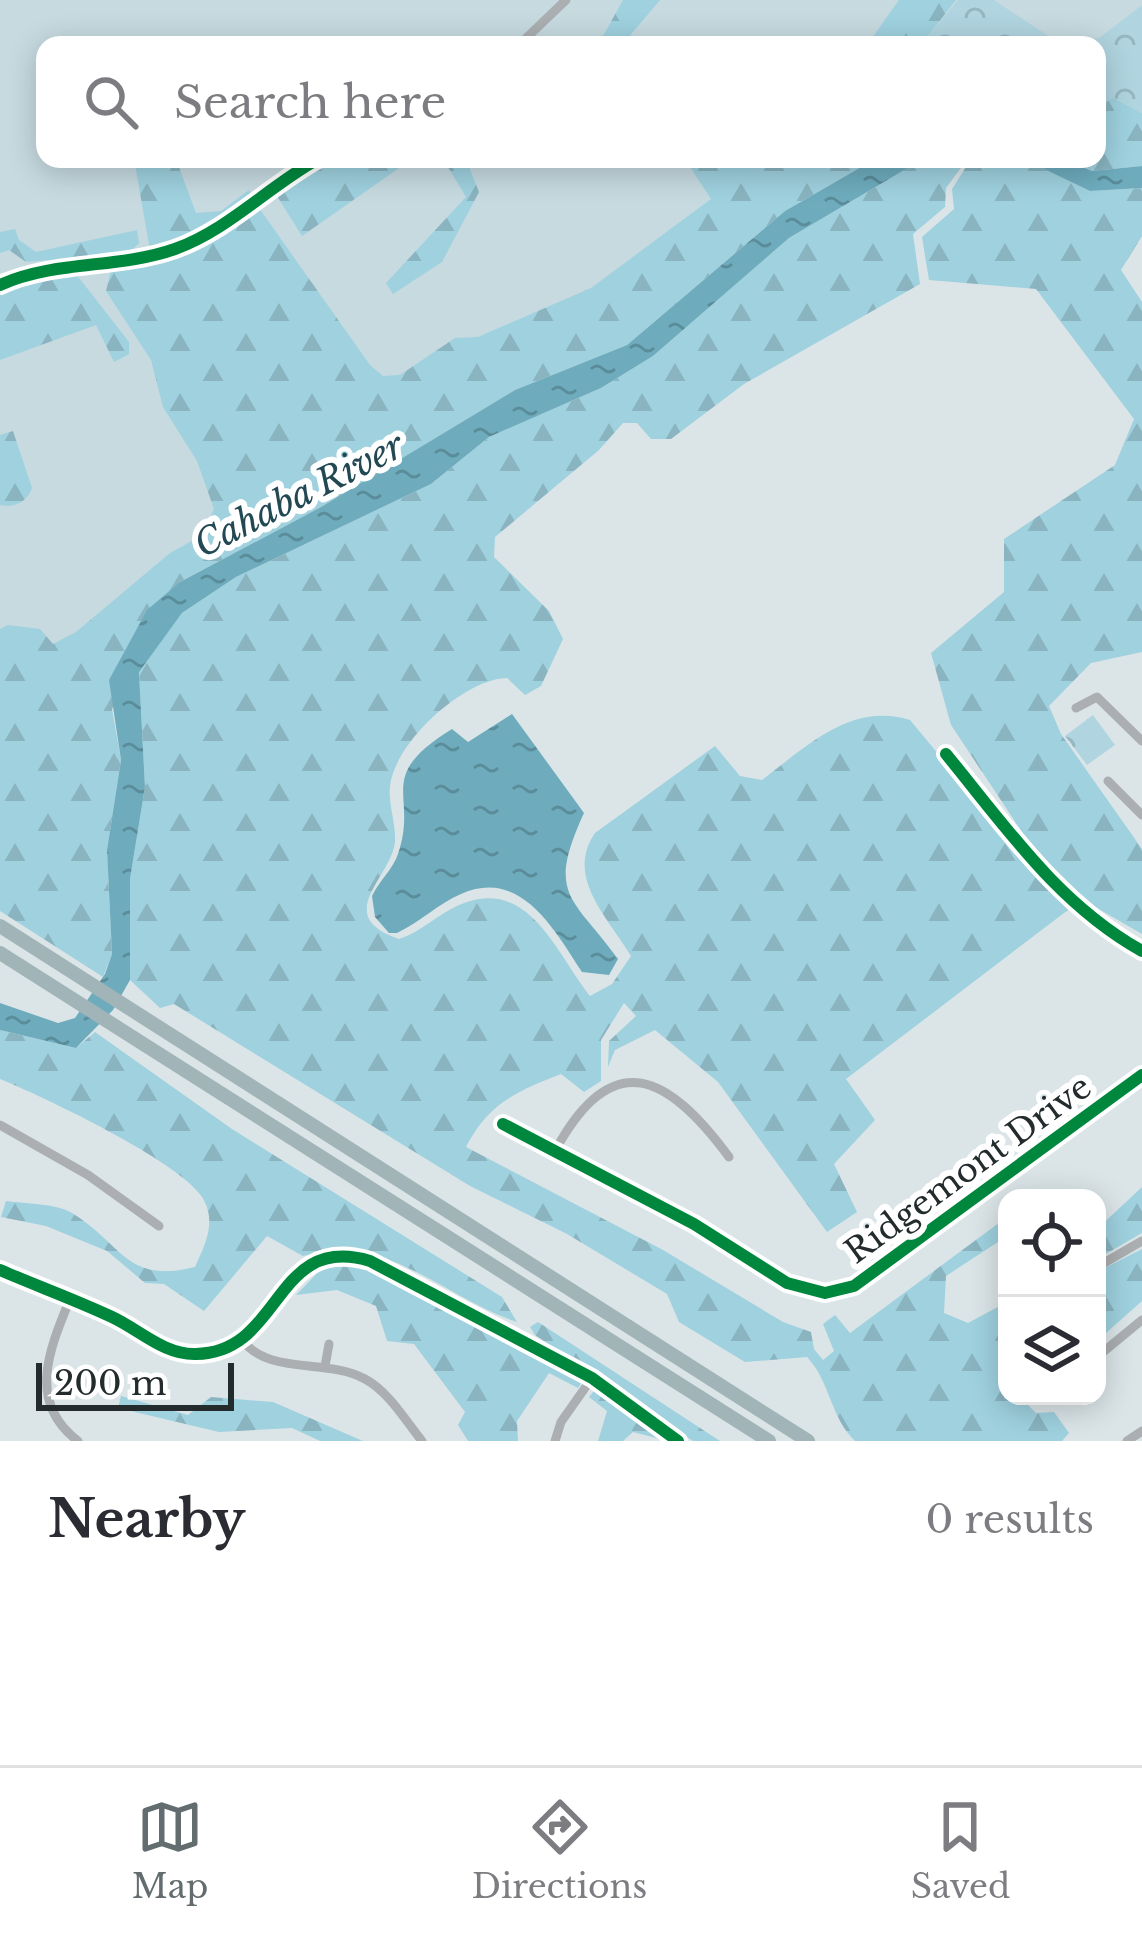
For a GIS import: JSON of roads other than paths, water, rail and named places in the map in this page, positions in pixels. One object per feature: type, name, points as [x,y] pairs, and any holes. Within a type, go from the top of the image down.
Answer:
[{"type":"highway","points":[[0,926],[808,1441]]},
{"type":"highway","points":[[0,953],[769,1441]]},
{"type":"street","points":[[528,36],[566,0]]},
{"type":"street","points":[[0,285],[56,268],[153,255],[187,244],[304,168]]},
{"type":"street","points":[[1076,708],[1097,697],[1142,741]]},
{"type":"street","points":[[946,754],[1054,886],[1107,931],[1142,951]]},
{"type":"street","points":[[1108,781],[1142,815]]},
{"type":"street","name":"Ridgemont Drive","points":[[503,1124],[694,1224],[787,1283],[825,1293],[854,1286],[870,1275],[1142,1075]]},
{"type":"street","points":[[555,1151],[584,1104],[602,1090],[628,1084],[656,1085],[676,1095],[729,1157]]},
{"type":"street","points":[[0,1126],[74,1166],[158,1226]]},
{"type":"street","points":[[1106,1262],[1142,1241]]},
{"type":"street","points":[[0,1270],[185,1354],[220,1351],[242,1340],[302,1269],[344,1253],[370,1261],[592,1378],[678,1441]]},
{"type":"street","points":[[70,1299],[47,1357],[45,1376],[57,1419],[78,1441]]},
{"type":"street","points":[[1106,1350],[1142,1320]]},
{"type":"street","points":[[242,1340],[265,1358],[325,1366],[372,1383],[422,1441]]},
{"type":"street","points":[[325,1366],[329,1344]]},
{"type":"street","points":[[555,1441],[567,1412],[592,1378]]},
{"type":"street","points":[[1127,1441],[1142,1431]]},
{"type":"water","points":[[1142,166],[1142,188],[1090,191],[1042,168],[1092,171]]},
{"type":"water","points":[[859,168],[908,168],[789,238],[653,356],[601,388],[489,437],[431,484],[236,577],[182,613],[139,672],[145,787],[130,879],[130,980],[113,1010],[76,1048],[0,1030],[0,1003],[58,1023],[75,1018],[105,974],[112,954],[107,850],[121,760],[109,680],[147,610],[180,582],[321,507],[515,390],[627,345],[785,211]]},
{"type":"water","points":[[512,714],[584,813],[566,879],[577,907],[618,959],[609,975],[582,972],[548,922],[519,896],[501,889],[461,894],[397,933],[389,933],[375,917],[372,896],[398,854],[403,787],[413,761],[452,729],[468,742]]},
{"type":"water label","name":"Cahaba River","points":[[299,495]]}]
